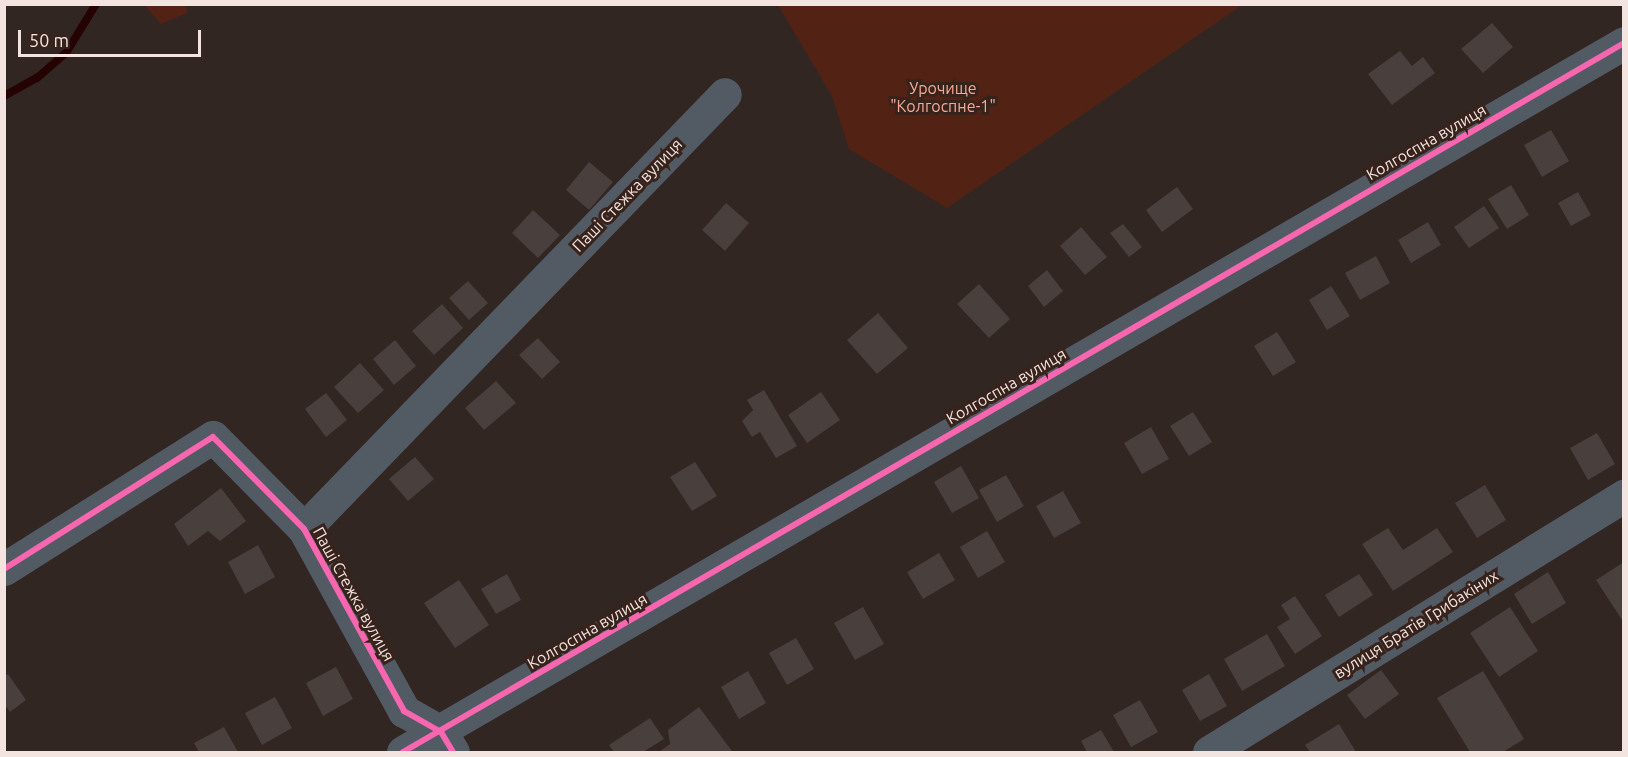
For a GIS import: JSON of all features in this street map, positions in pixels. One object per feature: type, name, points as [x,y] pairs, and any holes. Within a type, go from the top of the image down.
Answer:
[{"type":"street","name":"Колгоспна вулиця","points":[[403,753],[447,742],[1623,43]]},
{"type":"street","name":"Паші Стежка вулиця","points":[[304,529],[725,94]]},
{"type":"street","name":"Паші Стежка вулиця","points":[[4,569],[213,437],[304,529],[404,711],[447,742]]},
{"type":"street","name":"вулиця Братів Грибакіних","points":[[1209,753],[1623,496]]},
{"type":"green space","points":[[144,5],[186,5],[187,13],[161,24]]},
{"type":"green space","name":"Урочище \"Колгоспне-1\"","points":[[778,5],[1242,5],[947,208],[849,149],[832,96]]},
{"type":"building","points":[[1492,23],[1513,47],[1483,73],[1461,49]]},
{"type":"building","points":[[1400,51],[1412,66],[1423,57],[1435,73],[1392,105],[1368,74]]},
{"type":"building","points":[[1551,130],[1569,161],[1542,177],[1524,145]]},
{"type":"building","points":[[589,162],[613,182],[589,210],[566,190]]},
{"type":"building","points":[[1511,185],[1529,215],[1507,229],[1488,199]]},
{"type":"building","points":[[1177,187],[1193,209],[1162,232],[1146,210]]},
{"type":"building","points":[[1578,192],[1591,215],[1571,226],[1558,203]]},
{"type":"building","points":[[726,203],[749,223],[725,251],[702,230]]},
{"type":"building","points":[[1484,206],[1499,228],[1469,248],[1454,227]]},
{"type":"building","points":[[533,210],[560,235],[538,258],[512,233]]},
{"type":"building","points":[[1428,222],[1441,245],[1411,263],[1398,240]]},
{"type":"building","points":[[1123,224],[1142,247],[1129,257],[1110,233]]},
{"type":"building","points":[[1081,227],[1107,257],[1085,275],[1060,246]]},
{"type":"building","points":[[1376,256],[1390,283],[1360,300],[1345,273]]},
{"type":"building","points":[[1047,270],[1063,291],[1044,307],[1028,286]]},
{"type":"building","points":[[468,281],[488,303],[469,320],[449,298]]},
{"type":"building","points":[[979,284],[1010,319],[989,338],[957,304]]},
{"type":"building","points":[[1331,286],[1350,316],[1327,330],[1309,300]]},
{"type":"building","points":[[442,304],[463,328],[434,355],[412,331]]},
{"type":"building","points":[[878,313],[908,348],[877,374],[847,340]]},
{"type":"building","points":[[1277,332],[1296,362],[1273,376],[1254,346]]},
{"type":"building","points":[[538,338],[560,362],[542,379],[519,355]]},
{"type":"building","points":[[395,340],[416,366],[394,385],[373,359]]},
{"type":"building","points":[[360,363],[384,390],[358,413],[334,387]]},
{"type":"building","points":[[496,381],[516,403],[484,430],[465,408]]},
{"type":"building","points":[[764,390],[797,446],[776,458],[760,432],[752,437],[742,421],[753,410],[747,400]]},
{"type":"building","points":[[821,392],[840,420],[807,443],[788,415]]},
{"type":"building","points":[[326,393],[347,420],[326,437],[305,409]]},
{"type":"building","points":[[1193,412],[1212,442],[1189,456],[1170,426]]},
{"type":"building","points":[[1151,427],[1169,459],[1142,474],[1124,443]]},
{"type":"building","points":[[1597,433],[1615,464],[1588,480],[1570,448]]},
{"type":"building","points":[[415,457],[434,479],[408,501],[389,479]]},
{"type":"building","points":[[695,462],[717,496],[692,511],[670,477]]},
{"type":"building","points":[[961,466],[979,498],[952,513],[934,482]]},
{"type":"building","points":[[1006,475],[1024,506],[997,522],[979,490]]},
{"type":"building","points":[[1485,485],[1506,520],[1477,538],[1455,503]]},
{"type":"building","points":[[221,488],[246,521],[220,541],[208,531],[188,546],[174,524]]},
{"type":"building","points":[[1063,491],[1081,523],[1054,538],[1036,506]]},
{"type":"building","points":[[1388,528],[1403,550],[1437,528],[1453,552],[1393,591],[1362,544]]},
{"type":"building","points":[[987,531],[1005,562],[978,578],[960,547]]},
{"type":"building","points":[[258,545],[275,577],[245,594],[228,562]]},
{"type":"building","points":[[939,553],[955,580],[923,599],[907,572]]},
{"type":"building","points":[[1624,562],[1624,623],[1596,580]]},
{"type":"building","points":[[1548,572],[1566,603],[1532,624],[1514,594]]},
{"type":"building","points":[[507,574],[521,600],[496,614],[481,589]]},
{"type":"building","points":[[1359,574],[1373,595],[1339,617],[1325,595]]},
{"type":"building","points":[[459,580],[489,625],[455,648],[424,603]]},
{"type":"building","points":[[1295,596],[1322,636],[1295,654],[1277,627],[1290,619],[1281,605]]},
{"type":"building","points":[[863,607],[884,644],[855,660],[834,623]]},
{"type":"building","points":[[1510,607],[1538,651],[1499,677],[1470,633]]},
{"type":"building","points":[[1267,634],[1285,666],[1242,691],[1224,659]]},
{"type":"building","points":[[796,638],[814,669],[787,685],[769,653]]},
{"type":"building","points":[[336,667],[353,699],[323,716],[306,683]]},
{"type":"building","points":[[1381,670],[1399,694],[1365,719],[1347,695]]},
{"type":"building","points":[[748,671],[766,703],[739,719],[721,687]]},
{"type":"building","points":[[1483,671],[1524,739],[1503,752],[1470,752],[1437,698]]},
{"type":"building","points":[[8,674],[26,700],[10,712],[4,704],[4,676]]},
{"type":"building","points":[[1209,674],[1227,706],[1200,721],[1182,690]]},
{"type":"building","points":[[275,697],[292,728],[262,745],[245,713]]},
{"type":"building","points":[[1140,700],[1158,732],[1131,747],[1113,715]]},
{"type":"building","points":[[699,707],[732,751],[659,752],[670,744],[668,730]]},
{"type":"building","points":[[650,718],[664,739],[643,752],[614,752],[609,745]]},
{"type":"building","points":[[1339,724],[1356,752],[1310,752],[1305,745]]},
{"type":"building","points":[[224,727],[238,752],[199,752],[194,743]]},
{"type":"building","points":[[1101,730],[1114,752],[1087,752],[1081,741]]},
{"type":"waterway","points":[[4,96],[37,78],[66,53],[96,4]]},
{"type":"cycle path","points":[[403,752],[1624,43]]},
{"type":"cycle path","points":[[4,569],[213,437],[304,529],[404,711],[441,732],[453,752]]}]
